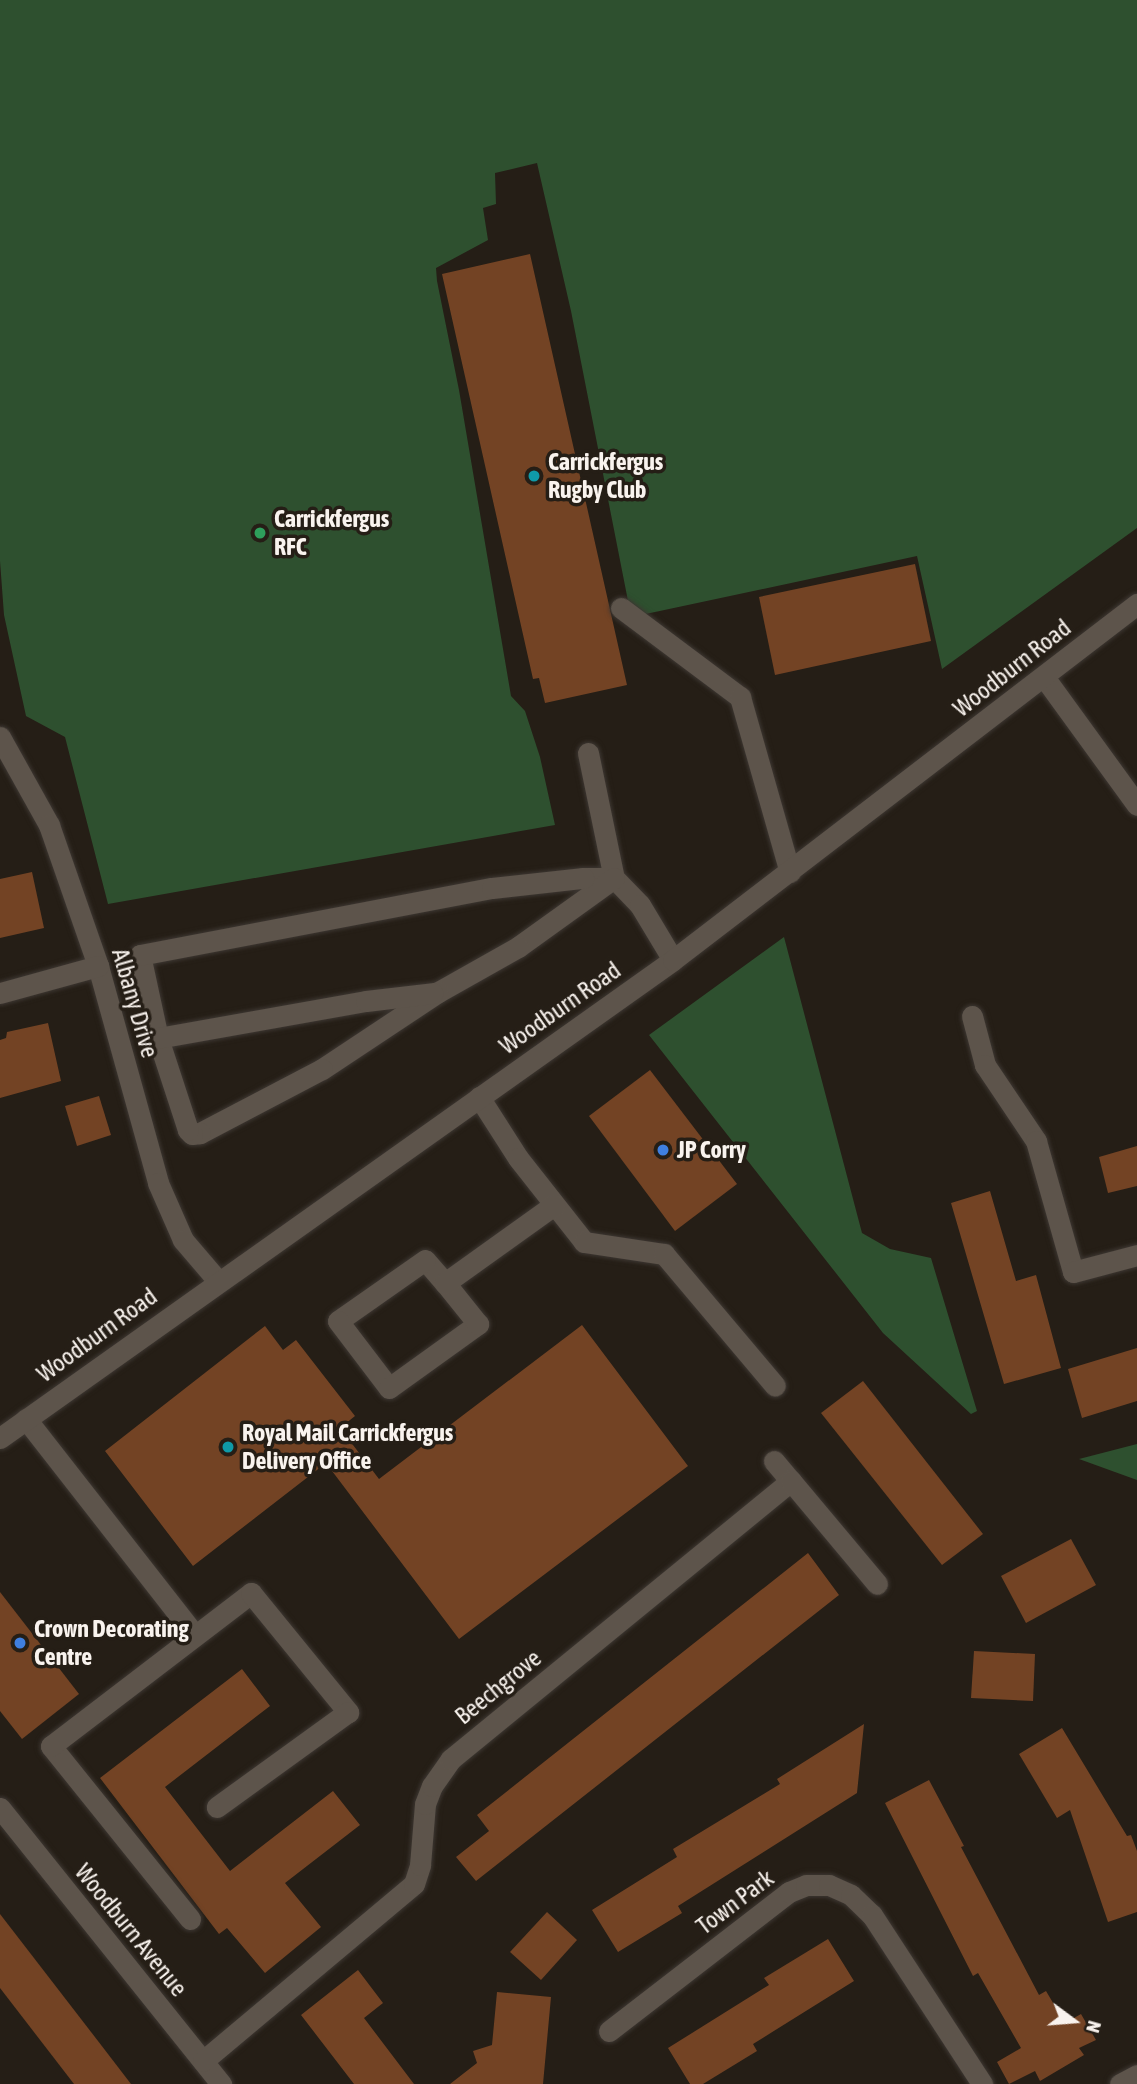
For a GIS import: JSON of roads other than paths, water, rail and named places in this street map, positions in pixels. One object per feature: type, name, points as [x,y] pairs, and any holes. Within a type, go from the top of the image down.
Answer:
[{"type":"street","name":"Woodburn Road","points":[[0,1437],[673,960],[1137,604]]},
{"type":"street","points":[[621,608],[740,697],[790,872]]},
{"type":"street","points":[[1044,677],[1137,805]]},
{"type":"street","name":"Albany Drive","points":[[0,737],[49,825],[98,967],[158,1183],[183,1240],[218,1281]]},
{"type":"street","points":[[588,753],[614,878],[640,905],[673,960]]},
{"type":"street","points":[[614,878],[518,947],[438,992],[322,1069],[200,1133],[192,1134],[188,1130],[158,1038],[140,955],[492,888],[614,878]]},
{"type":"street","points":[[0,993],[98,967]]},
{"type":"street","points":[[158,1038],[366,1001],[438,992]]},
{"type":"street","points":[[972,1016],[985,1066],[1036,1142],[1073,1272],[1137,1255]]},
{"type":"street","points":[[479,1097],[518,1158],[584,1242],[664,1254],[775,1386]]},
{"type":"street","points":[[445,1283],[554,1205]]},
{"type":"street","points":[[425,1260],[445,1283],[478,1324],[389,1388],[338,1321],[425,1260]]},
{"type":"street","points":[[26,1419],[195,1635]]},
{"type":"street","points":[[774,1461],[877,1584]]},
{"type":"street","name":"Beechgrove","points":[[203,2061],[414,1884],[421,1865],[425,1804],[432,1786],[451,1759],[791,1481]]},
{"type":"street","points":[[190,1919],[51,1746],[251,1593],[348,1712],[217,1807]]},
{"type":"street","name":"Woodburn Avenue","points":[[0,1808],[221,2084]]},
{"type":"street","name":"Town Park","points":[[609,2031],[789,1892],[806,1885],[829,1885],[851,1895],[872,1915],[982,2084]]},
{"type":"street","points":[[1120,2084],[1137,2074]]},
{"type":"place","name":"Carrickfergus Rugby Club","points":[[534,476]]},
{"type":"place","name":"Carrickfergus RFC","points":[[260,533]]},
{"type":"place","name":"JP Corry","points":[[663,1150]]},
{"type":"place","name":"Royal Mail Carrickfergus Delivery Office","points":[[228,1447]]},
{"type":"place","name":"Crown Decorating Centre","points":[[20,1643]]}]
